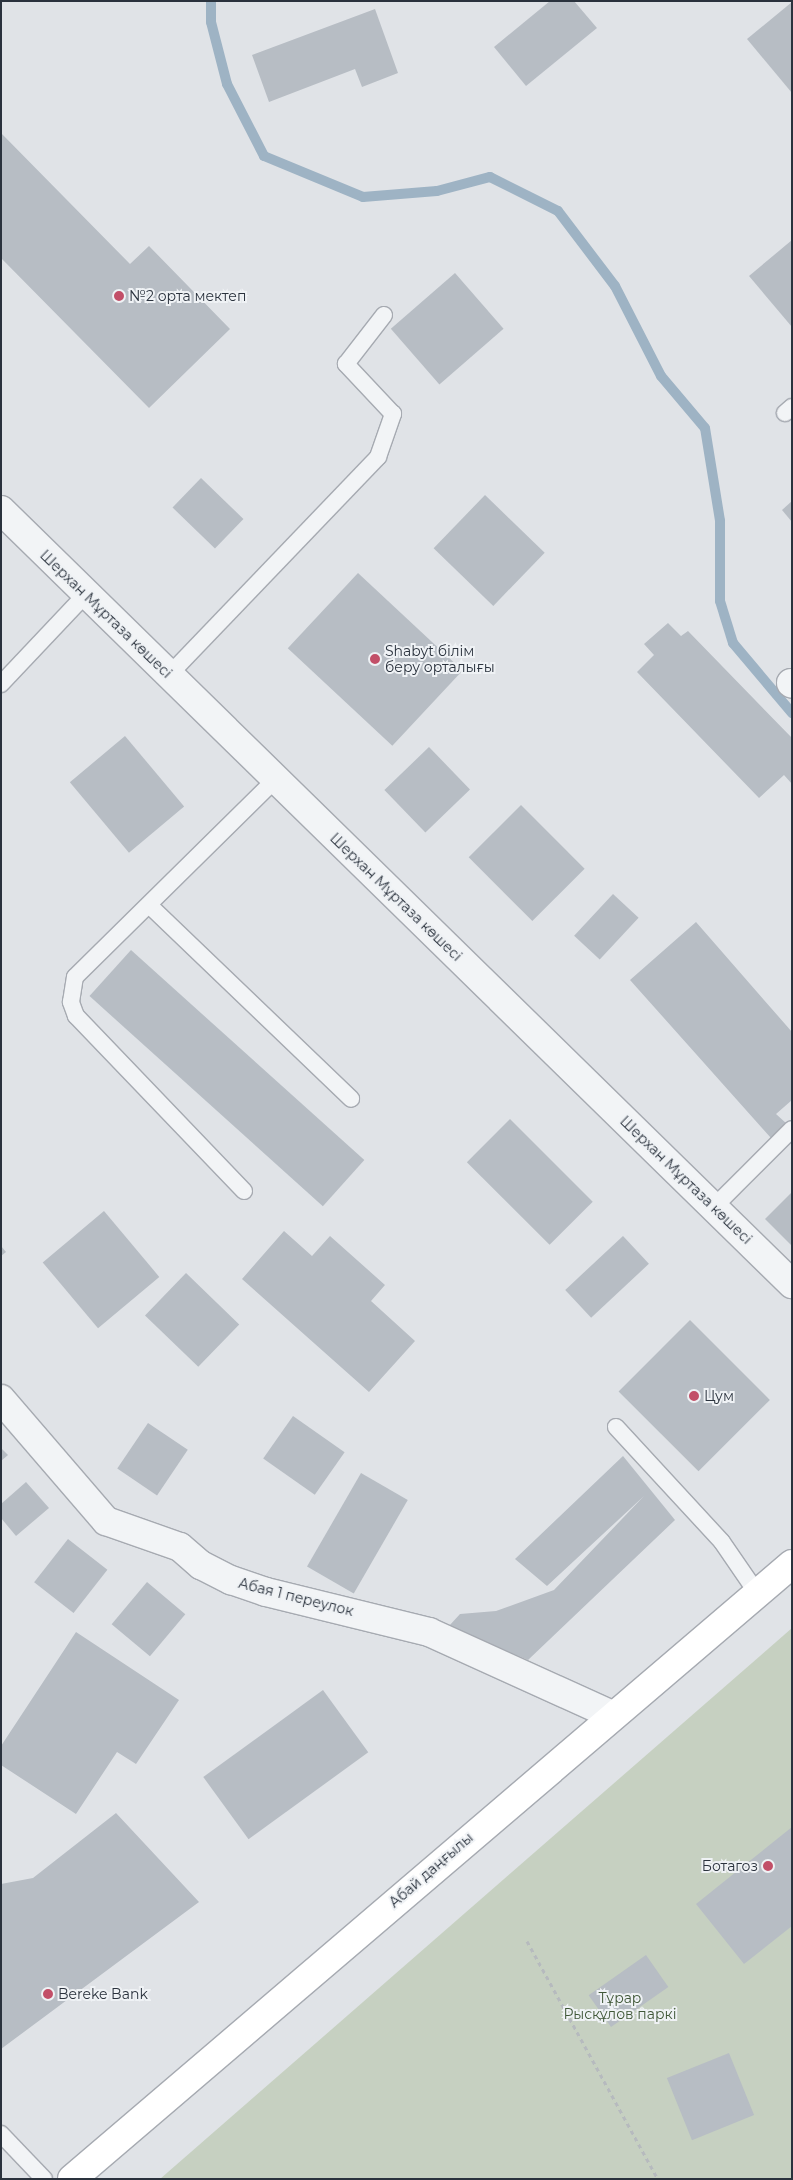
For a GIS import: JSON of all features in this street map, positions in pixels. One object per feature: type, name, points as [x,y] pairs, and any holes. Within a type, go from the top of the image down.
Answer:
[{"type":"main road","name":"Абай даңғылы","points":[[72,2179],[612,1715],[792,1564]]},
{"type":"street","name":"Шерхан Мұртаза көшесі","points":[[1,510],[792,1284]]},
{"type":"street","name":"Абая 1 переулок","points":[[1,1399],[106,1521],[180,1547],[201,1565],[231,1580],[266,1592],[429,1632],[612,1715]]},
{"type":"lane","points":[[169,675],[378,456],[394,414],[346,364],[384,315]]},
{"type":"lane","points":[[1,684],[86,594]]},
{"type":"lane","points":[[244,1191],[76,1016],[71,1002],[75,977],[276,780]]},
{"type":"lane","points":[[149,905],[351,1099]]},
{"type":"lane","points":[[714,1207],[792,1129]]},
{"type":"lane","points":[[616,1427],[722,1542],[757,1593]]},
{"type":"lane","points":[[1,2134],[44,2179]]},
{"type":"path","points":[[527,1941],[658,2179]]},
{"type":"green space","name":"Тұрар Рысқұлов паркі","points":[[792,1628],[792,2179],[160,2179]]},
{"type":"building","points":[[550,1],[574,1],[597,28],[526,86],[494,47]]},
{"type":"building","points":[[792,2],[792,93],[747,39]]},
{"type":"building","points":[[375,9],[398,73],[362,87],[355,69],[269,102],[252,55]]},
{"type":"building","name":"№2 орта мектеп","points":[[1,133],[130,264],[149,246],[230,329],[149,408],[1,258]]},
{"type":"building","points":[[792,240],[792,327],[749,276]]},
{"type":"building","points":[[455,273],[504,329],[439,385],[391,329]]},
{"type":"building","points":[[201,478],[243,519],[215,548],[173,507]]},
{"type":"building","points":[[485,495],[545,553],[493,606],[434,548]]},
{"type":"building","points":[[792,501],[792,522],[782,510]]},
{"type":"building","name":"Shabyt білім беру орталығы","points":[[358,573],[463,671],[392,746],[288,648]]},
{"type":"building","points":[[668,623],[681,636],[688,631],[792,738],[792,784],[784,775],[759,798],[637,672],[654,655],[644,644]]},
{"type":"building","points":[[125,736],[184,806],[129,853],[70,782]]},
{"type":"building","points":[[429,747],[470,789],[425,833],[384,790]]},
{"type":"building","points":[[521,805],[585,869],[532,921],[469,857]]},
{"type":"building","points":[[613,894],[639,918],[600,960],[574,936]]},
{"type":"building","points":[[696,922],[792,1032],[792,1100],[776,1114],[787,1124],[771,1138],[630,980]]},
{"type":"building","points":[[131,950],[364,1160],[323,1206],[90,996]]},
{"type":"building","points":[[510,1119],[593,1202],[550,1245],[467,1162]]},
{"type":"building","points":[[792,1192],[792,1246],[765,1219]]},
{"type":"building","points":[[104,1211],[159,1277],[98,1328],[43,1262]]},
{"type":"building","points":[[284,1231],[312,1256],[330,1236],[385,1285],[371,1301],[415,1341],[369,1392],[242,1279]]},
{"type":"building","points":[[623,1236],[649,1264],[591,1318],[565,1290]]},
{"type":"building","points":[[1,1246],[6,1252],[1,1256]]},
{"type":"building","points":[[186,1273],[239,1324],[198,1367],[145,1315]]},
{"type":"building","name":"Цум","points":[[690,1320],[770,1400],[698,1471],[619,1391]]},
{"type":"building","points":[[293,1416],[345,1452],[315,1495],[263,1459]]},
{"type":"building","points":[[148,1423],[188,1450],[157,1495],[117,1469]]},
{"type":"building","points":[[1,1448],[8,1455],[1,1461]]},
{"type":"building","points":[[623,1456],[675,1520],[528,1660],[449,1626],[460,1614],[496,1611],[554,1590],[644,1496],[547,1586],[515,1559]]},
{"type":"building","points":[[361,1473],[408,1500],[354,1594],[307,1567]]},
{"type":"building","points":[[26,1482],[49,1508],[16,1536],[1,1518],[1,1504]]},
{"type":"building","points":[[68,1539],[107,1570],[74,1613],[34,1582]]},
{"type":"building","points":[[147,1582],[185,1614],[150,1656],[112,1624]]},
{"type":"building","points":[[76,1632],[179,1700],[136,1764],[117,1752],[76,1814],[1,1765],[1,1746]]},
{"type":"building","points":[[323,1690],[368,1752],[249,1839],[203,1777]]},
{"type":"building","points":[[116,1813],[199,1902],[1,2049],[1,1884],[33,1878]]},
{"type":"building","name":"Ботагоз","points":[[792,1827],[792,1926],[744,1964],[696,1904]]},
{"type":"building","points":[[646,1955],[668,1987],[611,2027],[589,1995]]},
{"type":"building","points":[[729,2053],[754,2115],[692,2140],[667,2078]]},
{"type":"waterway","points":[[211,1],[211,22],[227,84],[264,156],[363,197],[437,191],[490,177],[558,211],[615,286],[661,376],[705,428],[720,521],[720,601],[733,643],[792,713]]},
{"type":"place","name":"№2 орта мектеп","points":[[119,296]]},
{"type":"place","name":"Shabyt білім беру орталығы","points":[[375,659]]},
{"type":"place","name":"Цум","points":[[694,1396]]},
{"type":"place","name":"Ботагоз","points":[[768,1866]]},
{"type":"place","name":"Bereke Bank","points":[[48,1994]]}]
